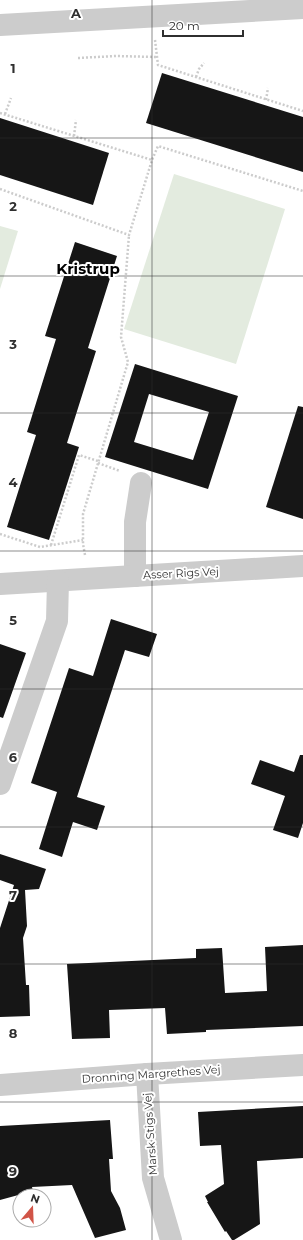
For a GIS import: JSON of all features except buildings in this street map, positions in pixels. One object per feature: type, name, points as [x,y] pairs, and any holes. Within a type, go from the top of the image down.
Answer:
[{"type":"street","points":[[0,25],[303,8]]},
{"type":"street","points":[[135,576],[135,522],[141,483]]},
{"type":"street","name":"Asser Rigs Vej","points":[[0,584],[303,566]]},
{"type":"street","points":[[0,784],[57,621],[58,581]]},
{"type":"street","name":"Dronning Margrethes Vej","points":[[0,1085],[147,1074],[303,1065]]},
{"type":"street","name":"Marsk Stigs Vej","points":[[147,1074],[153,1178],[171,1240]]},
{"type":"path","points":[[153,16],[158,65],[303,111]]},
{"type":"path","points":[[78,58],[116,56],[157,57]]},
{"type":"path","points":[[196,77],[199,69],[204,63]]},
{"type":"path","points":[[266,100],[268,88]]},
{"type":"path","points":[[4,114],[11,98]]},
{"type":"path","points":[[0,113],[152,160]]},
{"type":"path","points":[[74,136],[76,120]]},
{"type":"path","points":[[85,555],[83,540],[83,514],[128,362],[121,337],[129,235],[152,160],[158,146],[303,191]]},
{"type":"path","points":[[0,189],[129,235]]},
{"type":"path","points":[[51,545],[79,455],[98,461]]},
{"type":"path","points":[[0,534],[40,547],[83,540]]},
{"type":"shaded area","points":[[174,174],[285,209],[236,364],[124,329]]},
{"type":"shaded area","points":[[0,226],[18,231],[0,289]]},
{"type":"district","name":"Kristrup","points":[[88,268]]}]
